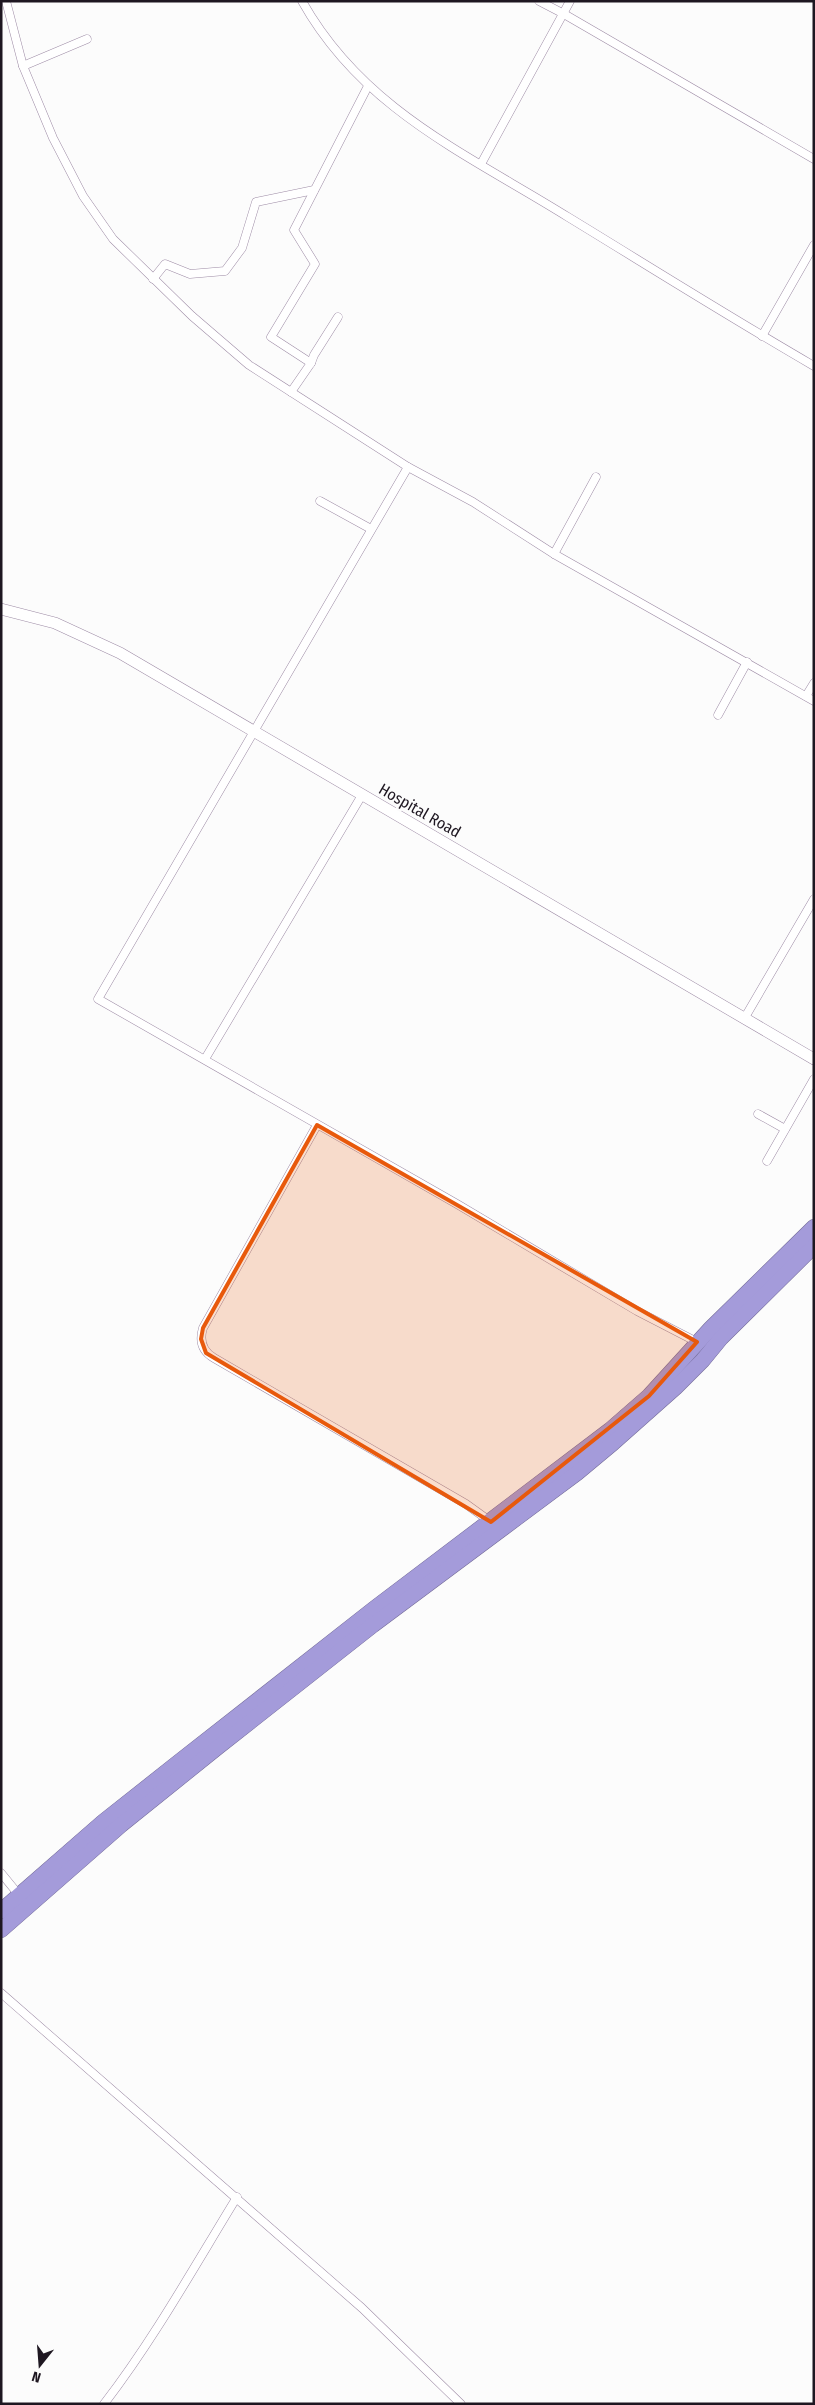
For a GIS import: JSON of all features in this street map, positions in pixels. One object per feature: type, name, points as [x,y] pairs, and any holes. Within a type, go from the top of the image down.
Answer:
[{"type":"highway","points":[[1,1912],[103,1822],[168,1770],[375,1608],[610,1430],[649,1396],[697,1342],[814,1227]]},
{"type":"highway","points":[[1,1930],[121,1825],[218,1747],[373,1625],[576,1473],[613,1443],[675,1388],[703,1360],[720,1338],[814,1246]]},
{"type":"street","points":[[6,1],[23,66],[53,138],[83,196],[113,238],[152,279],[192,316],[249,365],[408,467],[472,502],[554,554],[814,701]]},
{"type":"street","points":[[302,1],[326,40],[368,86],[429,132],[814,366]]},
{"type":"street","points":[[539,1],[814,160]]},
{"type":"street","points":[[481,164],[570,1]]},
{"type":"street","points":[[23,66],[87,39]]},
{"type":"street","points":[[312,363],[270,337],[315,264],[294,230],[368,86]]},
{"type":"street","points":[[152,279],[165,264],[190,274],[225,272],[242,248],[256,202],[314,190]]},
{"type":"street","points":[[762,336],[814,245]]},
{"type":"street","points":[[291,392],[312,363],[314,355],[338,317]]},
{"type":"street","points":[[408,467],[98,999],[457,1204],[638,1311],[697,1342]]},
{"type":"street","points":[[554,554],[596,477]]},
{"type":"street","points":[[320,501],[371,529]]},
{"type":"street","name":"Hospital Road","points":[[1,609],[55,623],[87,636],[120,653],[814,1059]]},
{"type":"street","points":[[718,715],[747,662]]},
{"type":"street","points":[[806,696],[814,683]]},
{"type":"street","points":[[205,1059],[362,795]]},
{"type":"street","points":[[744,1019],[814,898]]},
{"type":"street","points":[[767,1161],[814,1079]]},
{"type":"street","points":[[758,1114],[785,1129]]},
{"type":"street","points":[[317,1125],[203,1328],[201,1339],[203,1349],[214,1358],[466,1504],[491,1522]]},
{"type":"street","points":[[1,1873],[19,1895]]},
{"type":"street","points":[[1,1993],[362,2308],[461,2404]]},
{"type":"street","points":[[104,2404],[124,2378],[237,2197]]},
{"type":"highlighted area","points":[[317,1125],[697,1342],[649,1396],[491,1522],[206,1353],[201,1339],[203,1328]]}]
